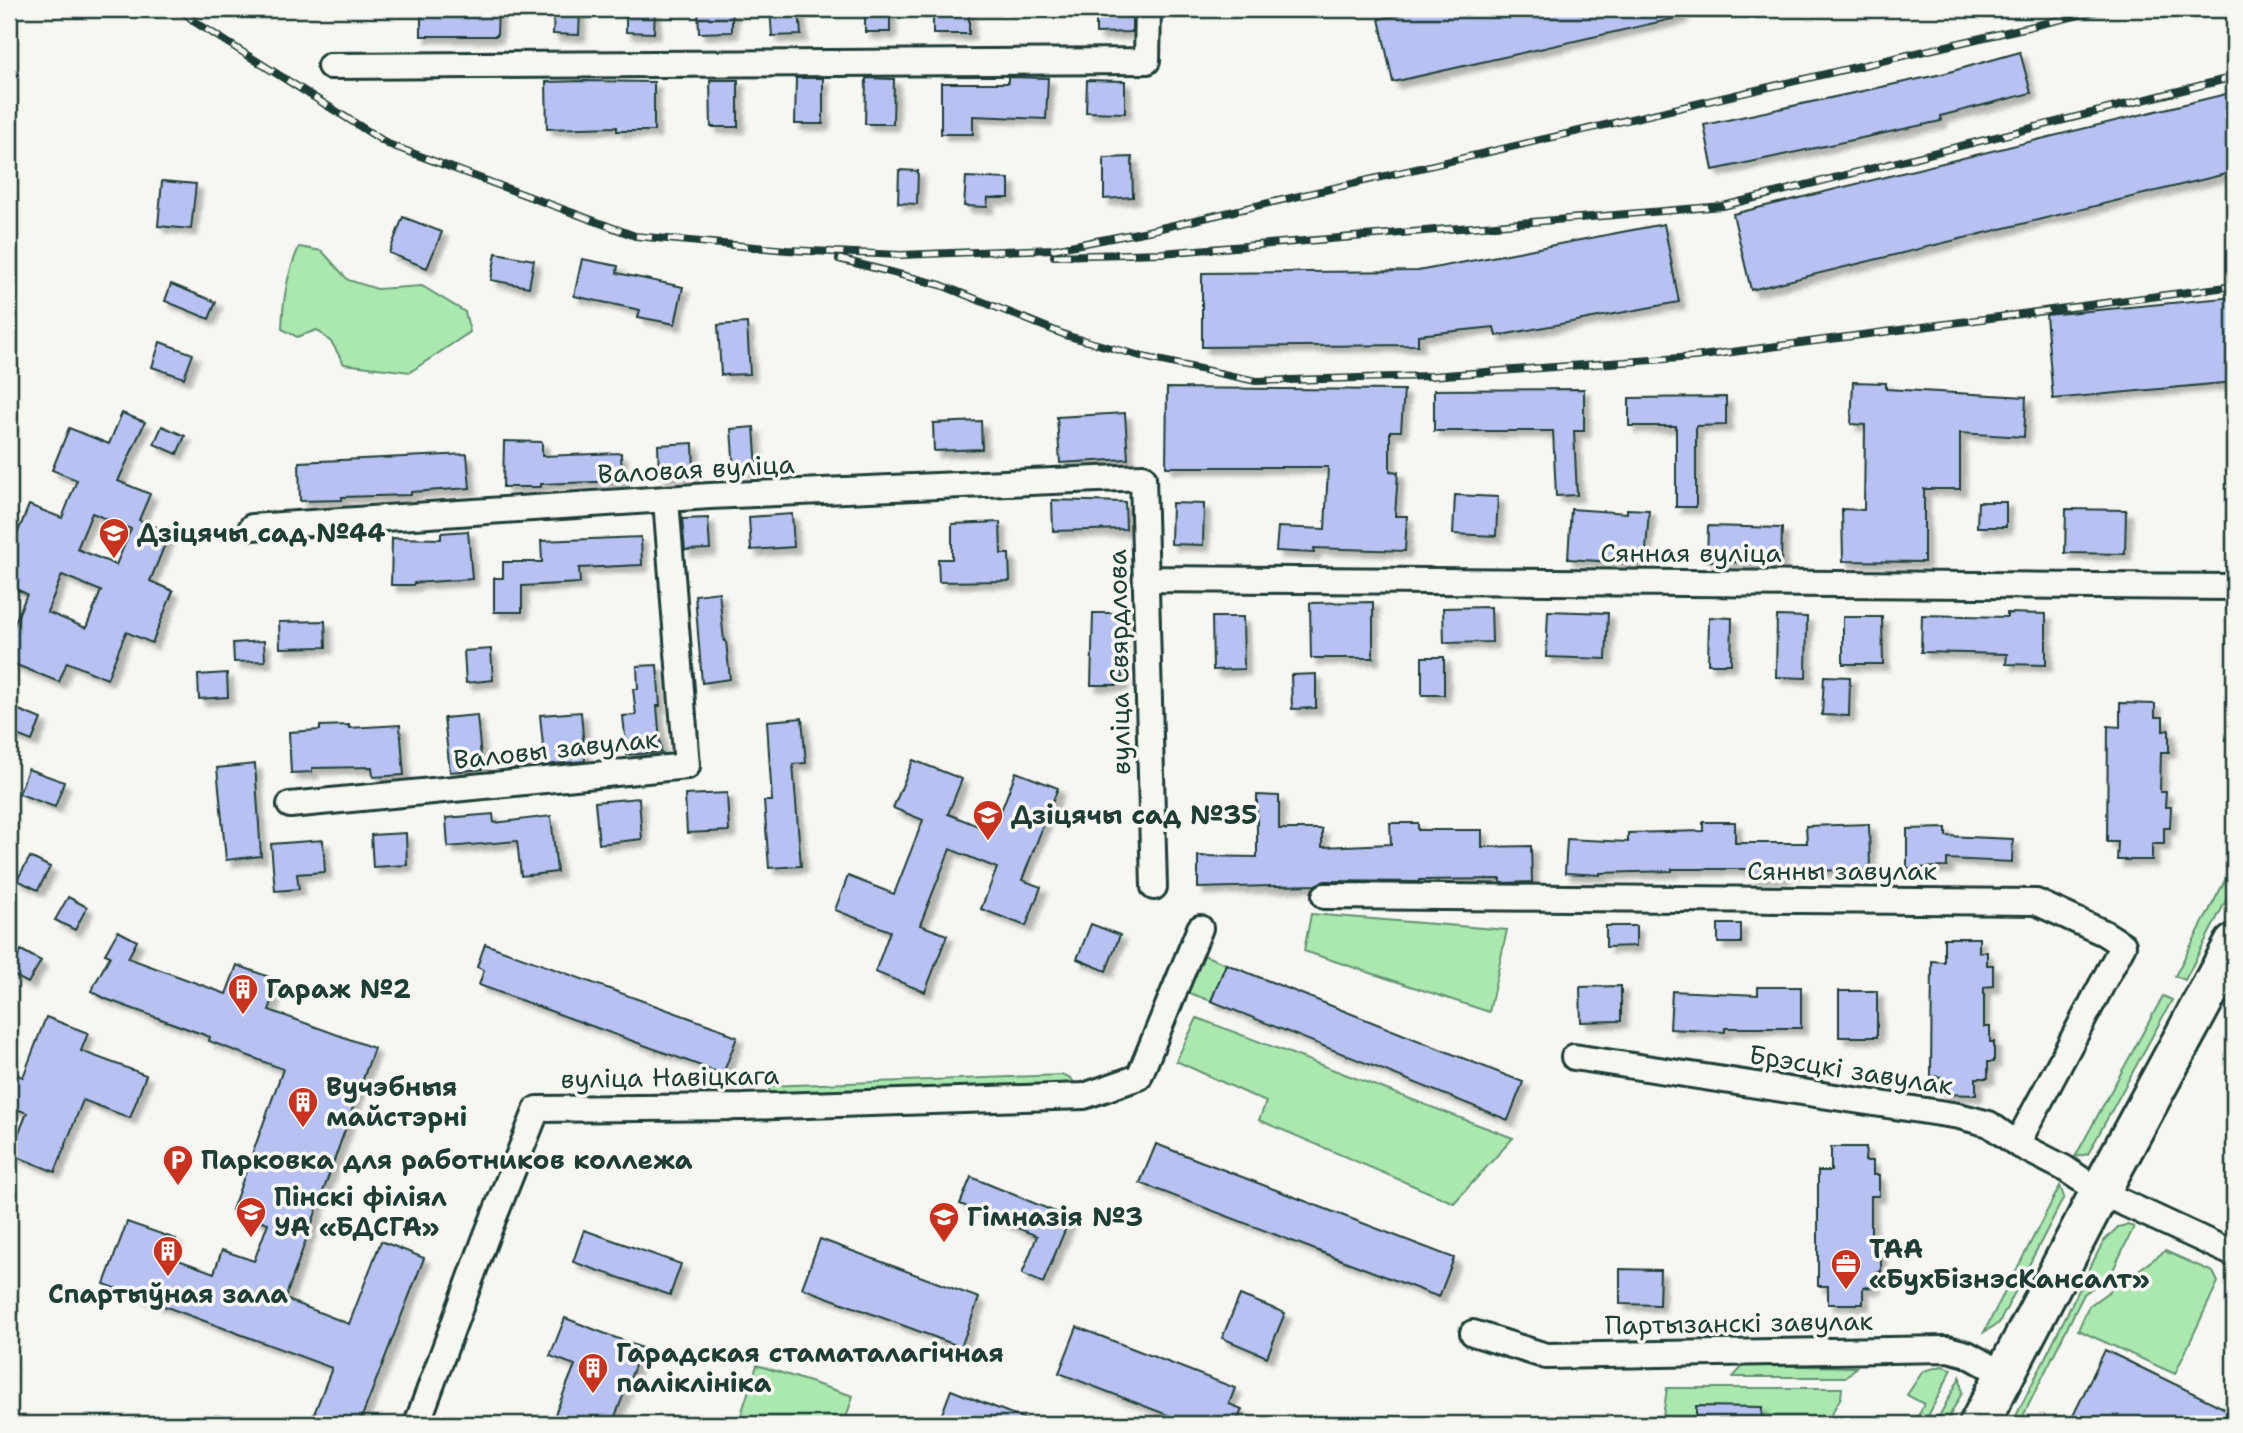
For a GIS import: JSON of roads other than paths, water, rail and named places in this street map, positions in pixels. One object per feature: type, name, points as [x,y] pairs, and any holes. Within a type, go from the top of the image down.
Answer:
[{"type":"main road","points":[[1979,1424],[2234,944]]},
{"type":"street","points":[[330,66],[1147,61],[1148,9]]},
{"type":"street","name":"Валовая вуліца","points":[[252,527],[666,500],[1143,478]]},
{"type":"street","name":"вуліца Свярдлова","points":[[1143,478],[1154,887]]},
{"type":"street","name":"Валовы завулак","points":[[290,806],[687,766],[666,500]]},
{"type":"street","name":"Сянная вуліца","points":[[1147,579],[2234,587]]},
{"type":"street","name":"Сянны завулак","points":[[1325,897],[2036,902],[2105,933],[2123,945],[2017,1144]]},
{"type":"street","name":"вуліца Навіцкага","points":[[417,1424],[537,1109],[743,1107],[1084,1096],[1139,1077],[1200,928]]},
{"type":"street","name":"Брэсцкі завулак","points":[[1574,1057],[1959,1116],[1989,1124],[2017,1144],[2064,1168],[2100,1192],[2234,1254]]},
{"type":"street","name":"Партызанскі завулак","points":[[1472,1334],[1546,1356],[1948,1349],[1966,1354],[2005,1376]]},
{"type":"railway","points":[[181,9],[195,22],[388,144],[635,236],[787,250],[901,255],[1054,249],[1148,231],[2106,9]]},
{"type":"railway","points":[[1054,256],[1162,253],[1723,206],[2234,77]]},
{"type":"railway","points":[[839,259],[941,285],[1068,336],[1148,358],[1256,381],[1431,376],[1694,357],[2234,286]]},
{"type":"place","name":"Дзіцячы сад №44","points":[[114,560]]},
{"type":"place","name":"Дзіцячы сад №35","points":[[988,842]]},
{"type":"place","name":"Гараж №2","points":[[243,1016]]},
{"type":"place","name":"Вучэбныя майстэрні","points":[[303,1129]]},
{"type":"place","name":"Парковка для работников коллежа","points":[[178,1187]]},
{"type":"place","name":"Пінскі філіял УА «БДСГА»","points":[[251,1239]]},
{"type":"place","name":"Гімназія №3","points":[[944,1244]]},
{"type":"place","name":"Спартыўная зала","points":[[168,1278]]},
{"type":"place","name":"ТАА «БухБізнэсКансалт»","points":[[1846,1291]]},
{"type":"place","name":"Гарадская стаматалагічная паліклініка","points":[[593,1395]]}]
